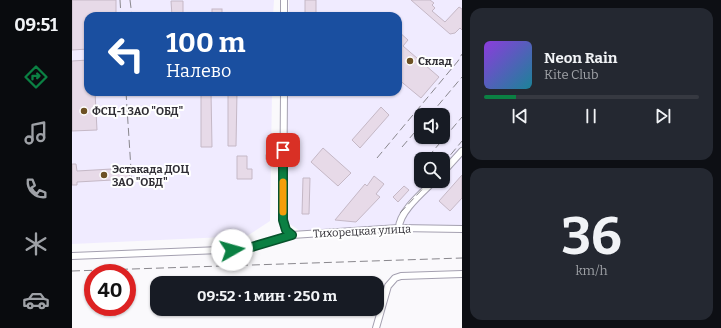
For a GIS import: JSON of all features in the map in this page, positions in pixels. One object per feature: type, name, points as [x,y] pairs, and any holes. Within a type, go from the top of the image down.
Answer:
[{"type":"street","points":[[284,0],[284,12]]},
{"type":"street","points":[[284,96],[283,220],[286,230],[292,235]]},
{"type":"street","points":[[450,164],[462,151]]},
{"type":"street","points":[[399,228],[400,220],[407,209],[427,188]]},
{"type":"street","name":"Тихорецкая улица","points":[[72,256],[245,249],[292,235],[399,228],[462,229]]},
{"type":"street","points":[[376,328],[388,286],[395,278],[401,276],[462,274]]},
{"type":"shaded area","points":[[72,0],[274,0],[273,12],[84,12],[84,96],[272,96],[270,221],[247,236],[72,244]]},
{"type":"shaded area","points":[[289,0],[462,0],[462,226],[300,231],[287,222],[288,96],[402,96],[402,12],[289,12]]},
{"type":"building","points":[[72,0],[116,0],[116,12],[84,12],[84,49],[72,50]]},
{"type":"building","points":[[305,0],[316,0],[316,12],[305,12]]},
{"type":"building","points":[[411,0],[430,0],[434,3],[432,5],[435,8],[432,11],[445,22],[459,7],[462,9],[462,30],[460,28],[455,33],[450,34]]},
{"type":"building","points":[[171,1],[183,1],[183,12],[172,12]]},
{"type":"building","points":[[212,9],[222,9],[222,12],[212,12]]},
{"type":"building","name":"Склад","points":[[402,35],[408,40],[403,46],[439,77],[421,98],[402,82]]},
{"type":"building","name":"ФСЦ-1 ЗАО \"ОБД\"","points":[[84,60],[84,96],[95,96],[97,130],[72,131],[72,61]]},
{"type":"building","points":[[201,96],[211,96],[212,147],[201,147]]},
{"type":"building","points":[[228,96],[237,96],[236,146],[228,146]]},
{"type":"building","points":[[381,107],[389,115],[360,148],[352,140]]},
{"type":"building","points":[[323,148],[351,173],[338,186],[311,162]]},
{"type":"building","points":[[266,155],[275,155],[275,159],[266,159]]},
{"type":"building","points":[[237,156],[247,156],[247,169],[252,169],[252,179],[237,179]]},
{"type":"building","name":"Эстакада ДОЦ ЗАО \"ОБД\"","points":[[72,164],[76,164],[77,171],[129,168],[130,179],[77,182],[77,185],[72,185]]},
{"type":"building","points":[[462,175],[462,198],[450,211],[439,201]]},
{"type":"building","points":[[374,176],[384,184],[376,194],[380,197],[356,222],[335,220],[365,184],[367,186]]},
{"type":"building","points":[[303,178],[310,178],[309,214],[302,214]]},
{"type":"building","points":[[404,186],[409,190],[398,202],[393,197]]},
{"type":"railway","points":[[120,0],[121,12]]},
{"type":"railway","points":[[130,0],[132,12]]},
{"type":"railway","points":[[377,158],[458,61],[462,54]]},
{"type":"railway","points":[[436,108],[462,77]]},
{"type":"railway","points":[[126,96],[132,185]]},
{"type":"railway","points":[[432,152],[462,117]]},
{"type":"railway","points":[[402,147],[414,133]]},
{"type":"railway","points":[[450,156],[462,141]]},
{"type":"railway","points":[[400,213],[423,188]]},
{"type":"railway","points":[[72,271],[462,258]]},
{"type":"slow traffic","points":[[283,182],[283,212]]},
{"type":"place","name":"Склад","points":[[410,61]]},
{"type":"place","name":"ФСЦ-1 ЗАО \"ОБД\"","points":[[84,111]]},
{"type":"place","name":"Эстакада ДОЦ ЗАО \"ОБД\"","points":[[104,175]]},
{"type":"route","points":[[232,250],[245,249],[292,235],[286,230],[283,220],[283,150]]}]
